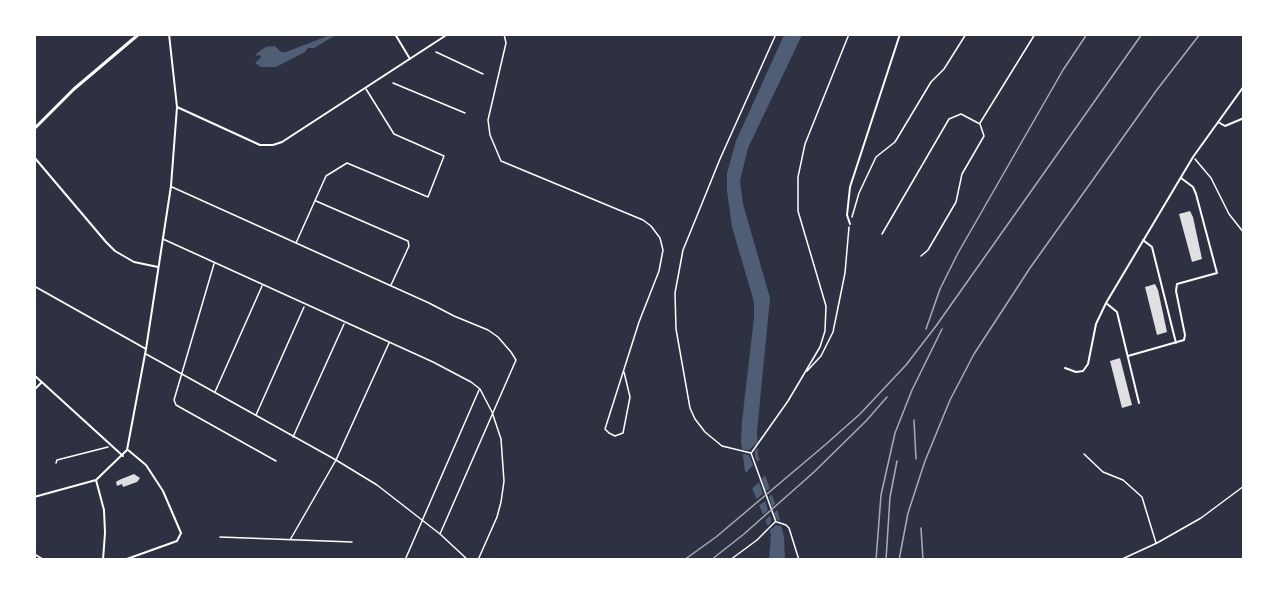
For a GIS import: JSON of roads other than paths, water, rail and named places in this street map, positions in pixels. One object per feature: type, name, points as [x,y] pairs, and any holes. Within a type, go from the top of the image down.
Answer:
[{"type":"street","points":[[34,497],[96,480],[127,450],[146,348],[171,186],[177,108],[169,34]]},
{"type":"street","points":[[395,34],[410,59]]},
{"type":"street","points":[[177,108],[260,145],[268,146],[282,142],[448,34]]},
{"type":"street","points":[[850,224],[847,215],[850,187],[900,34]]},
{"type":"street","points":[[34,129],[74,88],[139,35]]},
{"type":"street","points":[[1065,368],[1076,372],[1083,371],[1088,364],[1096,324],[1106,303],[1193,157],[1244,86]]},
{"type":"street","points":[[1218,122],[1225,126],[1244,118]]},
{"type":"street","points":[[34,157],[115,251],[134,262],[158,267]]},
{"type":"street","points":[[1128,356],[1176,343],[1185,338],[1176,291],[1177,284],[1216,273],[1196,194],[1180,178]]},
{"type":"street","points":[[1143,240],[1152,247],[1176,343]]},
{"type":"street","points":[[34,286],[146,348]]},
{"type":"street","points":[[1106,303],[1117,312],[1139,403]]},
{"type":"street","points":[[34,375],[123,456]]},
{"type":"street","points":[[34,390],[42,382]]},
{"type":"street","points":[[124,560],[177,541],[181,533],[163,491],[146,465],[127,450]]},
{"type":"street","points":[[96,480],[104,510],[103,560]]},
{"type":"street","points":[[34,554],[45,560]]},
{"type":"lane","points":[[504,34],[506,43],[488,120],[490,135],[501,161],[642,220],[651,226],[660,238],[663,250],[660,265],[639,322],[605,429],[609,434],[615,436],[623,433],[630,397],[624,372]]},
{"type":"lane","points":[[980,124],[1035,34]]},
{"type":"lane","points":[[436,52],[483,74]]},
{"type":"lane","points":[[393,83],[465,113]]},
{"type":"lane","points":[[296,244],[326,176],[347,163],[428,197],[444,156],[394,134],[365,88]]},
{"type":"lane","points":[[882,234],[949,118],[962,114],[980,124],[984,136],[962,174],[956,202],[928,250],[921,256]]},
{"type":"lane","points":[[171,186],[488,330],[498,337],[511,352],[516,360],[440,534]]},
{"type":"lane","points":[[315,201],[408,241],[409,246],[391,286]]},
{"type":"lane","points":[[163,239],[433,362],[480,389],[492,412],[501,439],[504,481],[497,517],[478,560]]},
{"type":"lane","points":[[214,263],[174,400],[176,405],[276,461]]},
{"type":"lane","points":[[215,392],[263,286]]},
{"type":"lane","points":[[256,416],[305,305]]},
{"type":"lane","points":[[293,437],[345,323]]},
{"type":"lane","points":[[290,540],[336,460],[389,343]]},
{"type":"lane","points":[[145,354],[377,485],[440,534],[468,560]]},
{"type":"lane","points":[[405,560],[480,389]]},
{"type":"lane","points":[[220,537],[352,542]]},
{"type":"water","points":[[330,35],[336,35],[276,67],[261,67],[255,63],[261,57],[256,56],[257,53],[266,47],[275,46],[281,52],[286,52]]},
{"type":"water","points":[[784,35],[802,35],[748,148],[740,181],[743,204],[770,298],[757,432],[758,455],[778,512],[784,538],[785,559],[769,559],[771,534],[745,471],[741,442],[754,302],[732,227],[727,173],[736,141]]},
{"type":"tram line","points":[[926,329],[940,289],[958,253],[1063,70],[1087,34]]},
{"type":"tram line","points":[[914,420],[916,459]]},
{"type":"tram line","points":[[921,528],[923,560]]},
{"type":"railway","points":[[684,560],[716,537],[825,445],[860,414],[906,365],[1142,34]]},
{"type":"railway","points":[[899,560],[908,513],[925,461],[950,400],[974,354],[1030,268],[1156,91],[1200,34]]},
{"type":"railway","points":[[876,560],[881,495],[895,433],[912,390],[942,329]]},
{"type":"railway","points":[[711,560],[814,472],[887,397]]},
{"type":"railway","points":[[886,560],[890,497],[897,461]]}]
